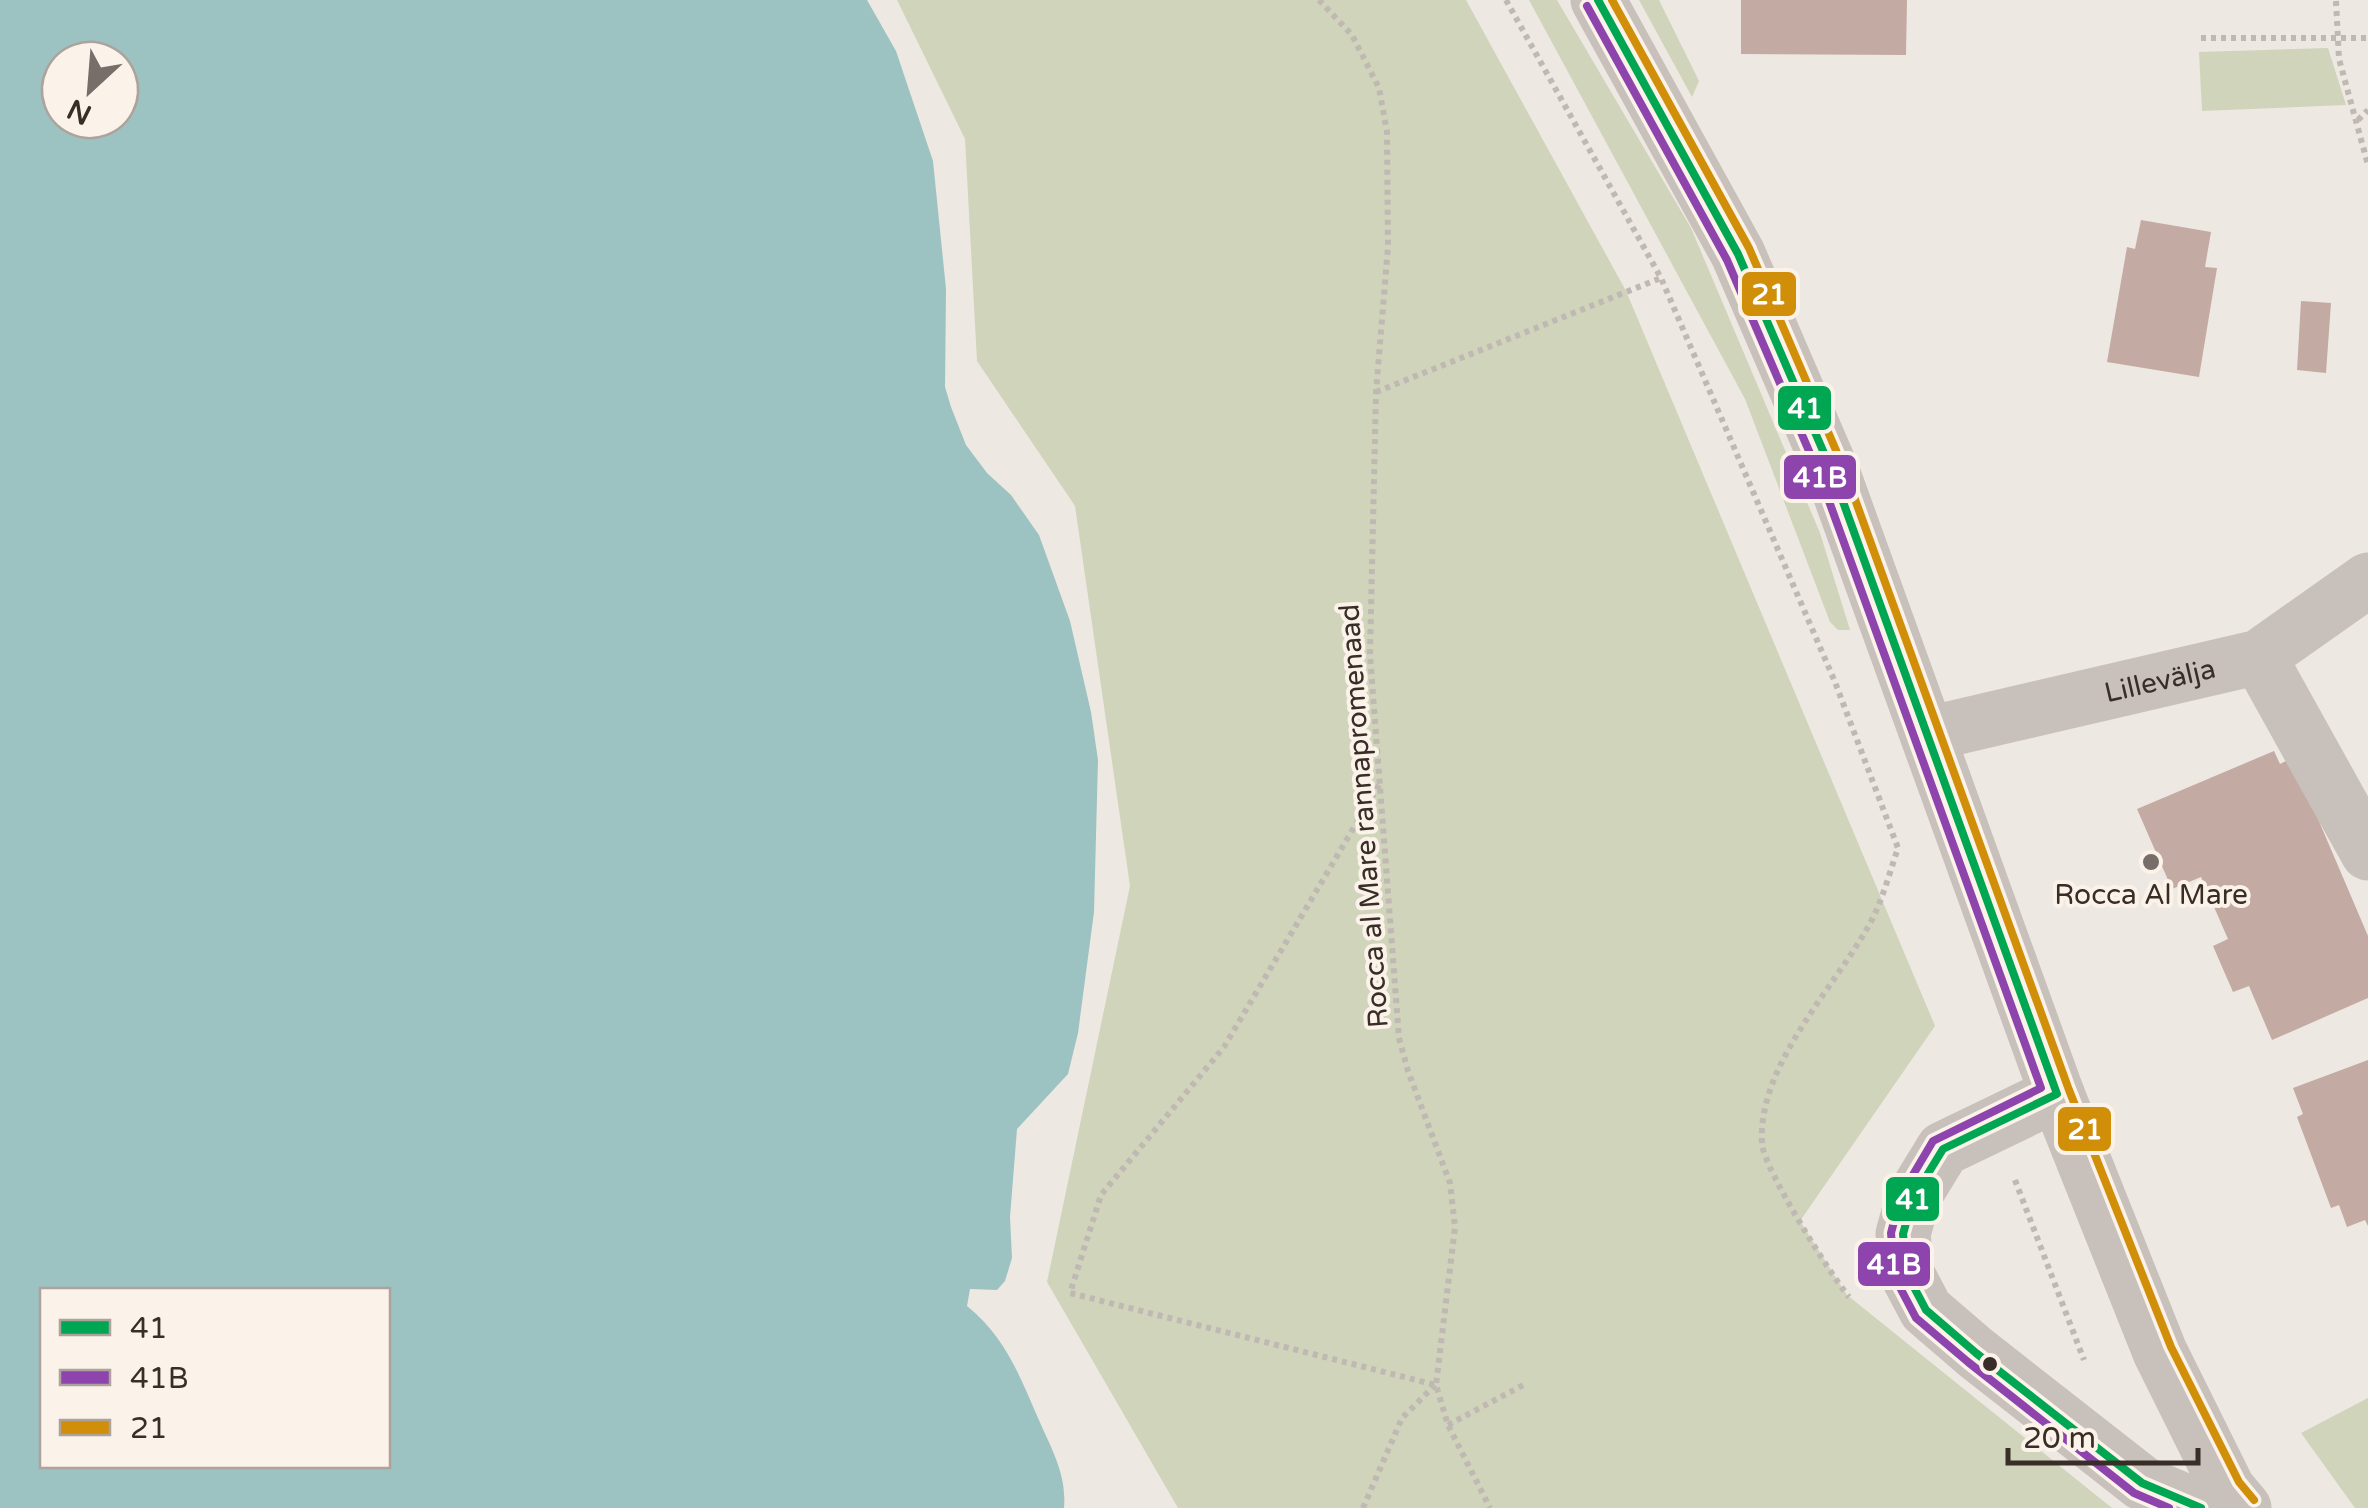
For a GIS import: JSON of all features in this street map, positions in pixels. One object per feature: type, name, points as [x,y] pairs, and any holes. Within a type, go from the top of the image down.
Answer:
[{"type":"street","points":[[1598,0],[1738,254],[1833,474],[2057,1094],[2160,1352],[2228,1489],[2244,1508]]},
{"type":"street","name":"Lillevälja","points":[[1928,734],[2259,657],[2368,580]]},
{"type":"street","points":[[2259,657],[2368,853]]},
{"type":"street","points":[[2057,1094],[1943,1149],[1913,1198],[1903,1234],[1907,1274],[1926,1310],[2086,1439],[2142,1483],[2201,1508]]},
{"type":"path","name":"Rocca al Mare rannapromenaad","points":[[1319,0],[1352,35],[1379,88],[1387,132],[1388,247],[1376,392],[1370,655],[1399,1038],[1450,1183],[1455,1227],[1436,1384],[1448,1425],[1490,1508]]},
{"type":"path","points":[[1506,0],[1662,278],[1835,682],[1898,848],[1872,921],[1837,979],[1786,1050],[1766,1096],[1762,1147],[1814,1246],[1847,1295],[1862,1308]]},
{"type":"path","points":[[2336,1],[2336,40],[2368,165]]},
{"type":"path","points":[[2201,38],[2368,38]]},
{"type":"path","points":[[2357,121],[2368,110]]},
{"type":"path","points":[[1376,392],[1662,278]]},
{"type":"path","points":[[1380,784],[1224,1047],[1101,1195],[1070,1292],[1436,1384]]},
{"type":"path","points":[[1992,1126],[2106,1414],[2086,1439]]},
{"type":"path","points":[[1448,1425],[1527,1383]]},
{"type":"path","points":[[1363,1508],[1402,1418],[1436,1384]]},
{"type":"green space","points":[[897,0],[1466,0],[1626,291],[1935,1026],[1800,1221],[1847,1295],[2112,1508],[1178,1508],[1047,1282],[1130,886],[1075,506],[977,361],[965,139]]},
{"type":"green space","points":[[1529,0],[1557,0],[1691,228],[1820,533],[1850,630],[1838,630],[1830,622],[1745,399]]},
{"type":"green space","points":[[1639,0],[1659,0],[1699,81],[1692,97]]},
{"type":"green space","points":[[2328,48],[2346,105],[2202,111],[2199,52]]},
{"type":"green space","points":[[2368,1398],[2368,1508],[2355,1508],[2301,1433]]},
{"type":"water","points":[[0,0],[867,0],[896,51],[933,161],[946,289],[945,387],[951,407],[966,445],[987,473],[1011,495],[1039,535],[1070,621],[1098,760],[1094,912],[1078,1033],[1068,1074],[1017,1129],[1010,1217],[1012,1258],[1005,1281],[997,1290],[970,1289],[967,1306],[1001,1343],[1017,1371],[1057,1462],[1064,1508],[0,1508]]},
{"type":"building","points":[[1741,0],[1907,0],[1906,55],[1741,54]]},
{"type":"building","points":[[2141,220],[2211,232],[2205,267],[2217,268],[2199,377],[2107,362],[2127,247],[2135,249]]},
{"type":"building","points":[[2301,301],[2331,303],[2326,373],[2297,370]]},
{"type":"building","points":[[2274,751],[2280,764],[2292,758],[2368,936],[2368,998],[2272,1040],[2249,986],[2233,992],[2213,946],[2228,939],[2201,877],[2172,889],[2137,809]]},
{"type":"building","points":[[2368,1060],[2368,1226],[2365,1220],[2347,1227],[2339,1205],[2331,1208],[2297,1117],[2303,1114],[2293,1088]]},
{"type":"transit line","name":"41","points":[[1598,0],[1738,254],[1833,474],[2057,1094],[1943,1149],[1913,1198],[1903,1234],[1907,1274],[1926,1310],[1976,1353],[2142,1483],[2201,1508]]},
{"type":"transit line","name":"21","points":[[1612,0],[1749,248],[1844,469],[2069,1090],[2171,1347],[2239,1482],[2254,1500]]},
{"type":"transit line","name":"41B","points":[[1587,6],[1727,260],[1821,479],[2041,1088],[1933,1141],[1901,1195],[1891,1233],[1895,1278],[1916,1318],[1968,1362],[2134,1493],[2169,1508]]},
{"type":"place","name":"Rocca Al Mare","points":[[2151,862]]}]
